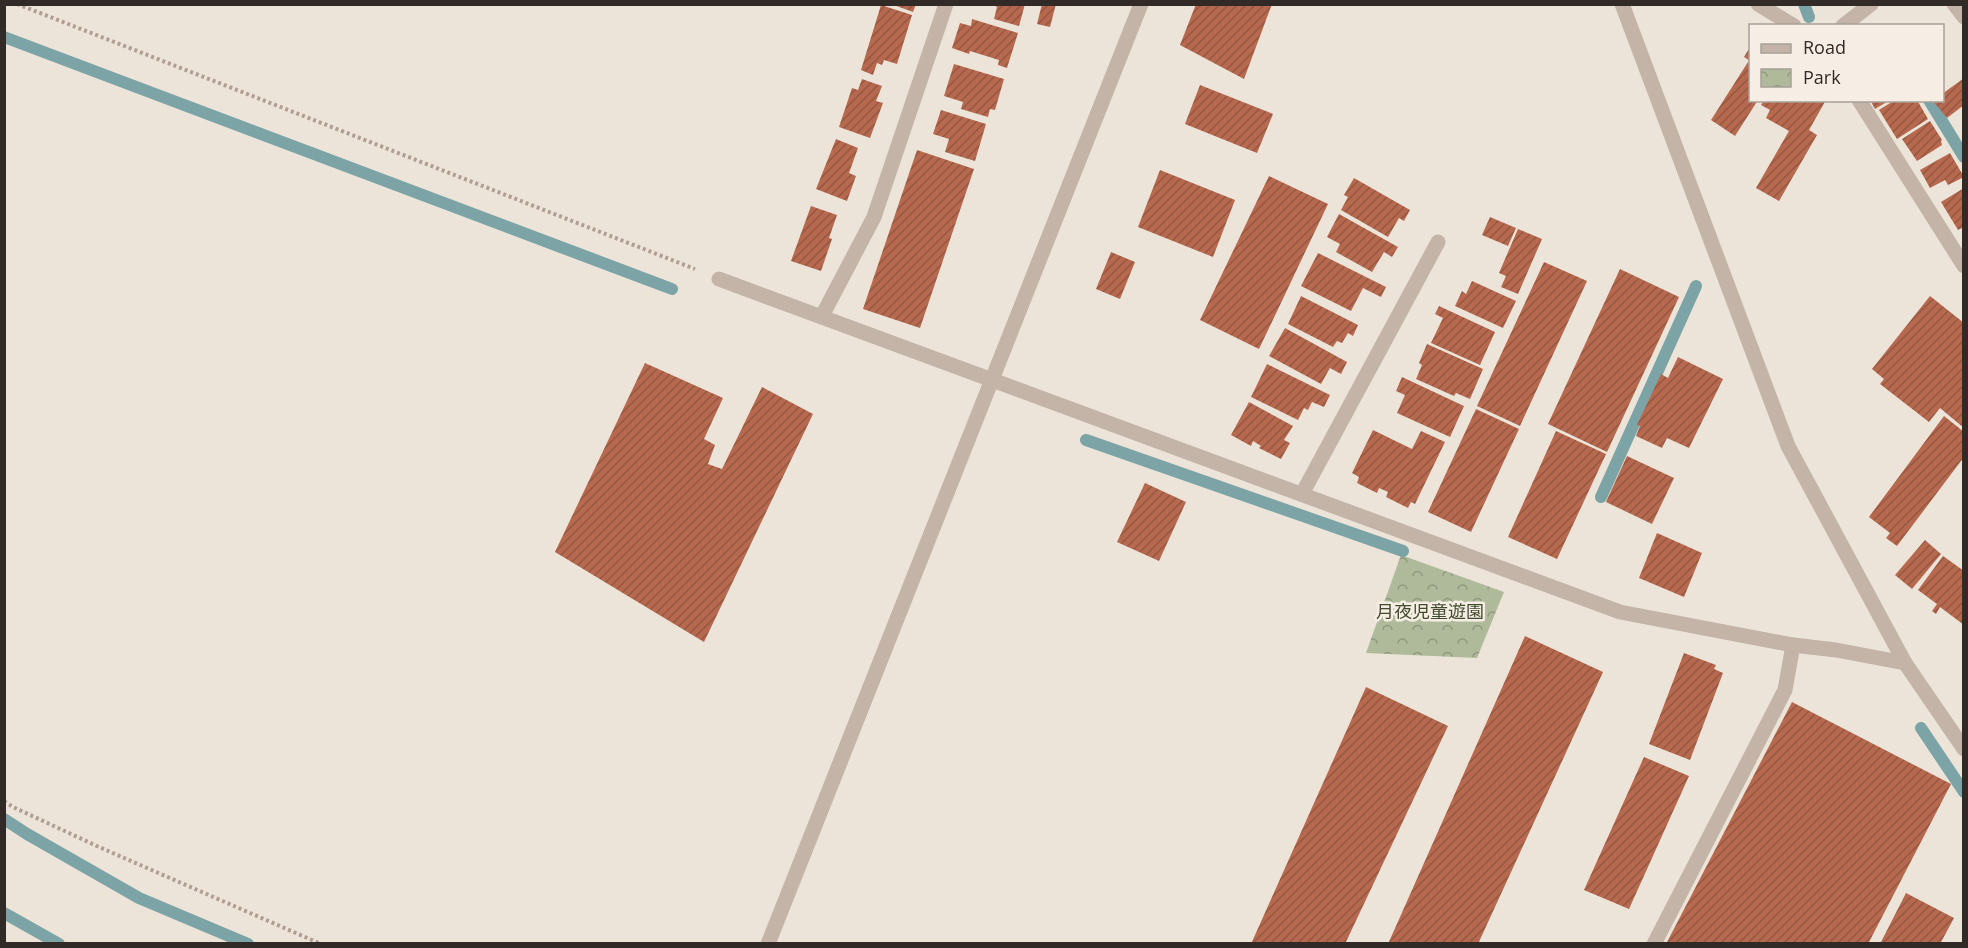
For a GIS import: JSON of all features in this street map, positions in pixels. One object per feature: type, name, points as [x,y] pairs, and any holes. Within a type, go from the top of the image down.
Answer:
[{"type":"street","points":[[822,316],[874,217],[946,4]]},
{"type":"street","points":[[768,944],[1141,4]]},
{"type":"street","points":[[1622,4],[1788,446],[1905,663],[1964,749]]},
{"type":"street","points":[[1758,4],[1791,24]]},
{"type":"street","points":[[1846,24],[1871,4]]},
{"type":"street","points":[[1954,4],[1964,17]]},
{"type":"street","points":[[1860,102],[1964,266]]},
{"type":"street","points":[[1302,494],[1438,242]]},
{"type":"street","points":[[719,279],[1620,612],[1793,645],[1836,650],[1905,663]]},
{"type":"street","points":[[1654,944],[1785,690],[1793,645]]},
{"type":"path","points":[[16,4],[719,279]]},
{"type":"path","points":[[4,801],[99,847],[321,944]]},
{"type":"green space","name":"月夜児童遊園","points":[[1401,555],[1504,592],[1477,658],[1366,653]]},
{"type":"building","points":[[891,4],[916,4],[913,12]]},
{"type":"building","points":[[992,4],[1025,4],[1019,26],[994,19],[997,7]]},
{"type":"building","points":[[1042,4],[1056,4],[1050,27],[1037,24]]},
{"type":"building","points":[[1196,4],[1272,4],[1244,79],[1180,45]]},
{"type":"building","points":[[881,5],[912,15],[897,64],[884,60],[882,65],[877,63],[873,75],[861,70]]},
{"type":"building","points":[[972,19],[1018,33],[1007,68],[998,65],[999,60],[952,48],[960,23],[971,26]]},
{"type":"building","points":[[1749,49],[1749,60],[1744,57]]},
{"type":"building","points":[[1748,62],[1749,102],[1757,102],[1735,136],[1711,120]]},
{"type":"building","points":[[954,64],[1004,79],[995,110],[990,109],[988,117],[961,109],[963,102],[944,96]]},
{"type":"building","points":[[1964,78],[1964,105],[1947,118],[1934,102],[1944,102],[1944,93]]},
{"type":"building","points":[[862,79],[882,86],[876,101],[883,103],[870,138],[839,127],[852,88],[858,90]]},
{"type":"building","points":[[1200,85],[1273,114],[1257,153],[1185,124]]},
{"type":"building","points":[[1763,102],[1825,102],[1809,130],[1817,135],[1779,201],[1756,188],[1789,131],[1766,118],[1770,110],[1761,105]]},
{"type":"building","points":[[1871,102],[1887,102],[1875,109]]},
{"type":"building","points":[[1892,102],[1918,102],[1928,119],[1897,139],[1879,110]]},
{"type":"building","points":[[941,110],[986,124],[975,161],[945,152],[949,139],[933,134]]},
{"type":"building","points":[[1930,121],[1942,140],[1942,145],[1917,161],[1902,139]]},
{"type":"building","points":[[836,139],[858,148],[849,173],[856,176],[847,201],[816,189]]},
{"type":"building","points":[[917,150],[974,169],[920,328],[863,309]]},
{"type":"building","points":[[1950,153],[1964,177],[1948,185],[1945,180],[1930,188],[1920,170]]},
{"type":"building","points":[[1160,170],[1235,200],[1213,257],[1138,227]]},
{"type":"building","points":[[1269,176],[1328,204],[1259,349],[1200,320]]},
{"type":"building","points":[[1354,178],[1410,210],[1404,221],[1399,218],[1388,237],[1341,210],[1348,197],[1344,195]]},
{"type":"building","points":[[1964,188],[1964,227],[1958,230],[1941,202]]},
{"type":"building","points":[[811,206],[837,215],[821,271],[791,261]]},
{"type":"building","points":[[1339,214],[1398,247],[1392,257],[1384,252],[1372,272],[1336,252],[1340,244],[1327,237]]},
{"type":"building","points":[[1490,217],[1516,228],[1508,246],[1482,235]]},
{"type":"building","points":[[1518,229],[1542,239],[1518,294],[1501,287],[1506,276],[1499,273]]},
{"type":"building","points":[[1111,252],[1135,262],[1120,299],[1096,289]]},
{"type":"building","points":[[1318,253],[1386,287],[1381,297],[1363,288],[1351,311],[1301,286]]},
{"type":"building","points":[[1544,262],[1587,281],[1520,426],[1477,406]]},
{"type":"building","points":[[1620,269],[1679,297],[1607,452],[1548,424]]},
{"type":"building","points":[[1472,281],[1516,301],[1503,328],[1455,306],[1462,291],[1466,294]]},
{"type":"building","points":[[1301,296],[1358,325],[1353,336],[1348,333],[1342,343],[1337,341],[1333,347],[1288,324]]},
{"type":"building","points":[[1930,296],[1964,323],[1964,428],[1940,408],[1929,422],[1880,384],[1884,379],[1872,369]]},
{"type":"building","points":[[1439,306],[1495,332],[1480,365],[1431,343],[1443,318],[1435,314]]},
{"type":"building","points":[[1285,328],[1347,362],[1341,374],[1330,368],[1321,384],[1269,356]]},
{"type":"building","points":[[1427,344],[1483,369],[1470,399],[1456,393],[1454,396],[1416,379],[1422,365],[1419,363]]},
{"type":"building","points":[[1678,357],[1723,379],[1689,448],[1667,438],[1662,448],[1636,436],[1640,426],[1637,425],[1661,374],[1668,378]]},
{"type":"building","points":[[645,363],[723,398],[704,439],[715,445],[708,464],[722,469],[762,387],[813,414],[704,642],[555,552]]},
{"type":"building","points":[[1267,364],[1330,395],[1324,407],[1312,402],[1308,410],[1304,408],[1298,420],[1251,397]]},
{"type":"building","points":[[1402,377],[1464,406],[1450,437],[1397,413],[1405,395],[1396,391]]},
{"type":"building","points":[[1249,402],[1293,426],[1284,440],[1290,443],[1281,459],[1259,448],[1261,446],[1253,441],[1251,446],[1231,435]]},
{"type":"building","points":[[1476,409],[1519,429],[1471,532],[1428,512]]},
{"type":"building","points":[[1944,416],[1964,432],[1964,457],[1897,546],[1886,538],[1890,533],[1869,517]]},
{"type":"building","points":[[1373,430],[1412,449],[1421,431],[1445,442],[1415,504],[1411,502],[1408,508],[1386,497],[1388,492],[1379,488],[1377,493],[1357,483],[1359,477],[1352,473]]},
{"type":"building","points":[[1556,431],[1606,454],[1557,559],[1508,537]]},
{"type":"building","points":[[1627,456],[1674,478],[1652,524],[1606,502]]},
{"type":"building","points":[[1145,483],[1186,502],[1159,561],[1117,542]]},
{"type":"building","points":[[1657,533],[1702,553],[1684,597],[1639,578]]},
{"type":"building","points":[[1925,540],[1941,554],[1912,589],[1895,575]]},
{"type":"building","points":[[1943,556],[1964,571],[1964,625],[1940,607],[1936,614],[1932,611],[1937,604],[1918,590]]},
{"type":"building","points":[[1525,636],[1603,672],[1478,944],[1388,944]]},
{"type":"building","points":[[1684,653],[1716,665],[1714,669],[1723,673],[1690,760],[1649,744]]},
{"type":"building","points":[[1366,687],[1448,726],[1345,944],[1251,944]]},
{"type":"building","points":[[1792,702],[1951,784],[1868,944],[1666,944]]},
{"type":"building","points":[[1644,757],[1689,776],[1629,909],[1584,890]]},
{"type":"building","points":[[1906,893],[1954,918],[1940,944],[1880,944]]},
{"type":"waterway","points":[[1804,4],[1809,17]]},
{"type":"waterway","points":[[4,37],[672,289]]},
{"type":"waterway","points":[[1930,102],[1964,157]]},
{"type":"waterway","points":[[1601,497],[1696,286]]},
{"type":"waterway","points":[[1086,440],[1403,551]]},
{"type":"waterway","points":[[1921,728],[1964,792]]},
{"type":"waterway","points":[[4,819],[139,898],[248,944]]},
{"type":"waterway","points":[[4,913],[59,944]]}]
